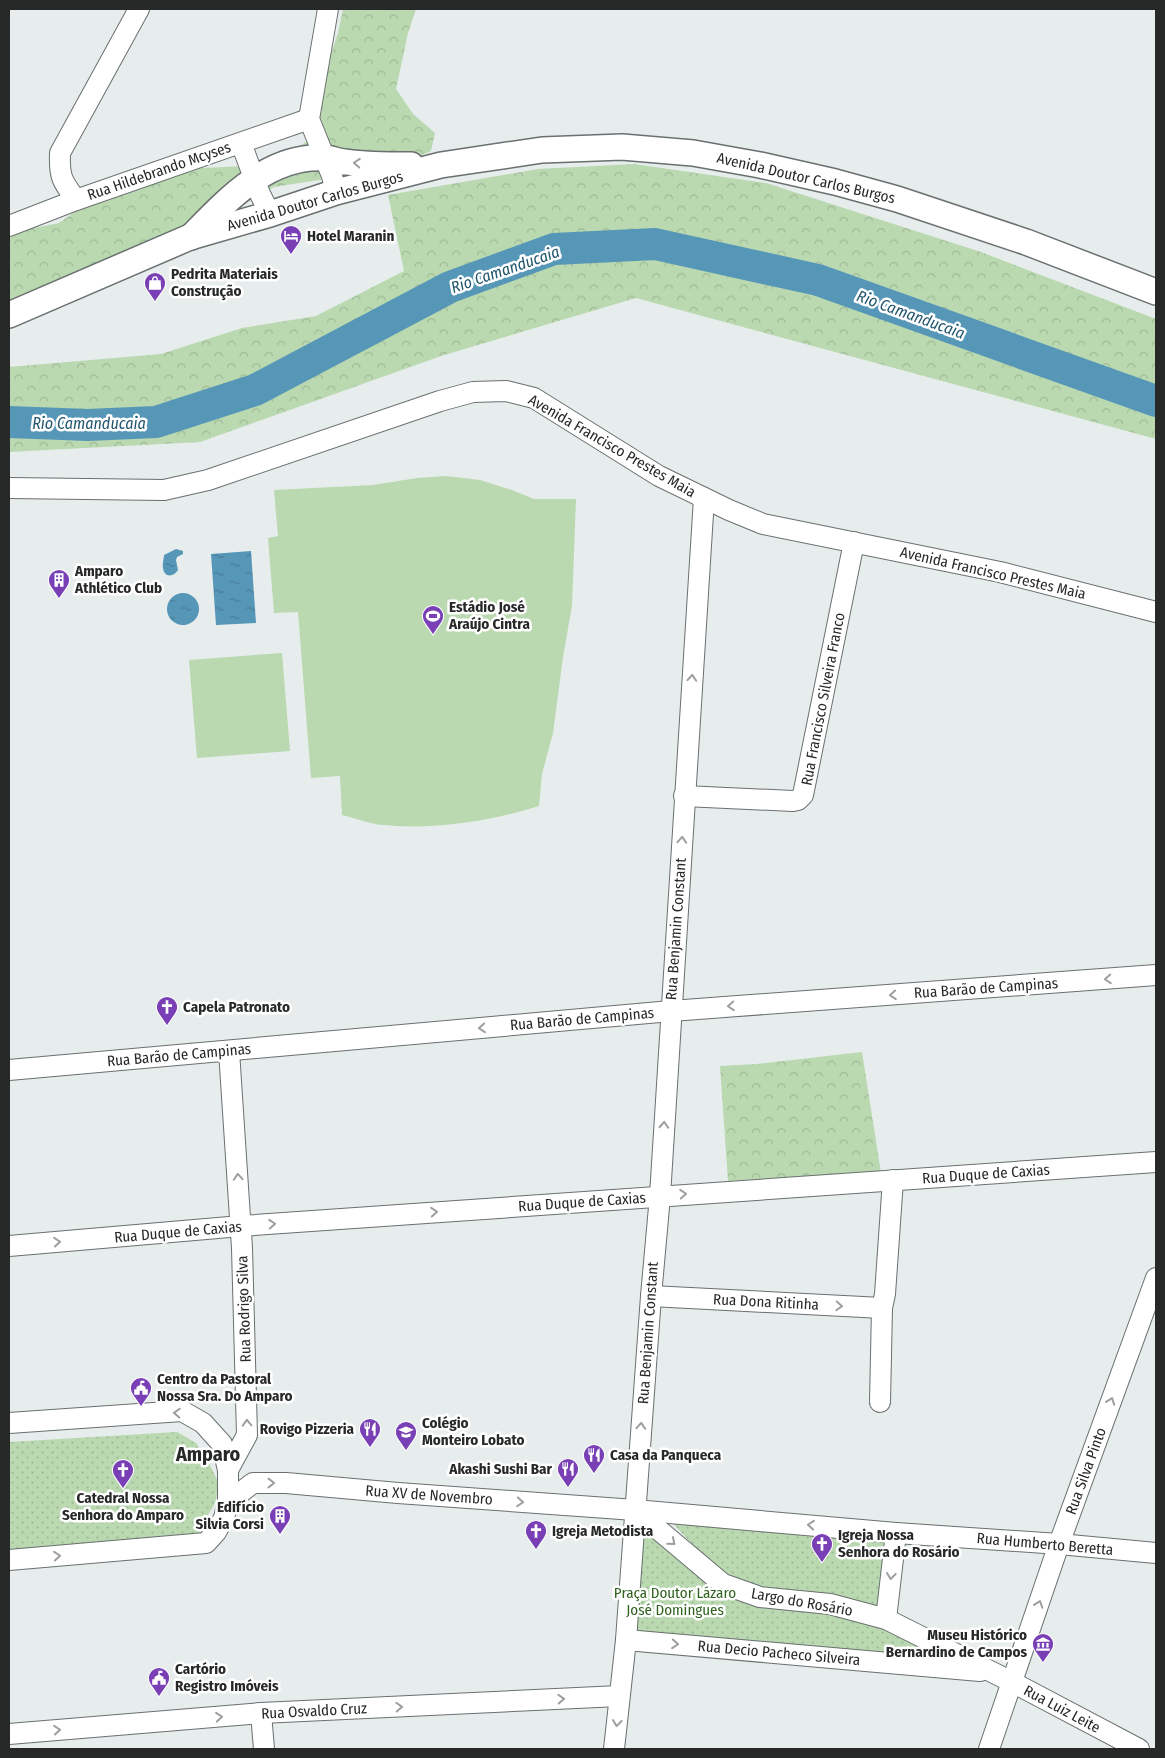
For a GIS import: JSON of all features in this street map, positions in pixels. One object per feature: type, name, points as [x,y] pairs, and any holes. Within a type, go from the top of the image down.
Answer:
[{"type":"main road","name":"Avenida Doutor Carlos Burgos","points":[[9,315],[190,237],[270,214],[336,192],[440,165],[542,150],[622,147],[693,153],[835,182],[897,199],[1026,242],[1156,292]]},
{"type":"main road","name":"Avenida Doutor Carlos Burgos","points":[[190,237],[224,203],[255,179],[274,167],[293,160],[324,158],[344,162],[440,165]]},
{"type":"street","points":[[76,200],[65,186],[59,170],[60,153],[139,9]]},
{"type":"street","points":[[328,9],[310,119],[332,176],[336,192]]},
{"type":"street","name":"Rua Hildebrando Mcyses","points":[[9,226],[76,200],[310,119]]},
{"type":"street","points":[[242,144],[260,194],[270,214]]},
{"type":"street","name":"Avenida Francisco Prestes Maia","points":[[9,488],[164,490],[208,480],[465,394],[506,391],[534,398],[659,476],[763,524],[1000,572],[1156,612]]},
{"type":"street","name":"Rua Benjamin Constant","points":[[614,1749],[626,1640],[660,1196],[704,498]]},
{"type":"street","name":"Rua Francisco Silveira Franco","points":[[684,796],[793,802],[803,795],[854,542]]},
{"type":"street","name":"Rua Barão de Campinas","points":[[9,1070],[671,1011],[1156,975]]},
{"type":"street","name":"Rua Rodrigo Silva","points":[[228,1502],[228,1470],[247,1435],[241,1226],[230,1051]]},
{"type":"street","name":"Rua Duque de Caxias","points":[[9,1246],[241,1226],[1156,1162]]},
{"type":"street","points":[[880,1402],[882,1308],[885,1294],[893,1180]]},
{"type":"street","name":"Rua Silva Pinto","points":[[988,1749],[1059,1544],[1156,1278]]},
{"type":"street","name":"Rua Dona Ritinha","points":[[651,1296],[882,1308]]},
{"type":"street","points":[[9,1423],[182,1411],[203,1423],[222,1444],[228,1470]]},
{"type":"street","name":"Rua XV de Novembro","points":[[228,1502],[253,1483],[286,1483],[635,1510]]},
{"type":"street","points":[[9,1560],[206,1543],[216,1532],[224,1518],[228,1502]]},
{"type":"street","name":"Rua Humberto Beretta","points":[[635,1510],[1156,1553]]},
{"type":"street","name":"Largo do Rosário","points":[[635,1510],[723,1584],[760,1597],[830,1604],[886,1619],[1012,1682]]},
{"type":"street","points":[[886,1619],[896,1533]]},
{"type":"street","name":"Rua Decio Pacheco Silveira","points":[[626,1640],[992,1672]]},
{"type":"street","name":"Rua Luiz Leite","points":[[1012,1682],[1139,1749]]},
{"type":"street","name":"Rua Osvaldo Cruz","points":[[9,1734],[261,1713],[620,1696]]},
{"type":"street","points":[[261,1713],[264,1749]]},
{"type":"green space","points":[[343,9],[416,9],[408,33],[396,89],[413,114],[435,133],[431,151],[390,169],[274,187],[194,233],[9,311],[9,233],[59,223],[76,211],[180,169],[266,165],[313,138],[321,110],[319,72],[329,60],[338,33]]},
{"type":"green space","points":[[634,164],[766,183],[981,252],[1156,319],[1156,439],[636,298],[441,356],[200,442],[9,452],[9,367],[161,354],[242,328],[316,316],[404,271],[388,195],[538,169]]},
{"type":"green space","name":"Estádio José Araújo Cintra","points":[[446,476],[480,480],[534,499],[576,499],[572,606],[553,733],[542,774],[539,806],[463,823],[423,826],[383,825],[342,815],[340,776],[311,778],[298,612],[274,613],[268,538],[278,536],[274,490],[373,485],[417,478]]},
{"type":"green space","points":[[282,653],[290,751],[197,758],[189,660]]},
{"type":"green space","points":[[862,1052],[881,1173],[728,1181],[720,1066],[757,1064]]},
{"type":"green space","points":[[177,1432],[196,1443],[218,1482],[216,1502],[206,1518],[203,1534],[9,1551],[9,1442]]},
{"type":"green space","points":[[669,1519],[889,1538],[882,1613],[759,1591],[723,1578]]},
{"type":"green space","name":"Praça Doutor Lázaro José Domingues","points":[[643,1525],[724,1590],[881,1623],[968,1666],[632,1637]]},
{"type":"water","points":[[176,549],[183,551],[183,554],[177,557],[176,560],[178,570],[174,574],[167,575],[163,566],[164,555]]},
{"type":"water","points":[[251,551],[256,623],[216,625],[211,554]]},
{"type":"water","points":[[183,593],[189,594],[194,598],[198,603],[198,615],[194,620],[189,624],[183,625],[177,624],[172,620],[168,615],[167,609],[168,603],[172,598],[177,594]]},
{"type":"waterway","name":"Rio Camanducaia","points":[[9,422],[88,425],[156,422],[255,390],[450,287],[554,249],[655,244],[818,280],[1156,401]]},
{"type":"place","name":"Hotel Maranin","points":[[291,255]]},
{"type":"place","name":"Pedrita Materiais Construção","points":[[155,302]]},
{"type":"place","name":"Amparo Athlético Club","points":[[59,599]]},
{"type":"place","name":"Estádio José Araújo Cintra","points":[[433,635]]},
{"type":"place","name":"Capela Patronato","points":[[167,1026]]},
{"type":"place","name":"Centro da Pastoral Nossa Sra. Do Amparo","points":[[141,1407]]},
{"type":"place","name":"Rovigo Pizzeria","points":[[370,1448]]},
{"type":"place","name":"Colégio Monteiro Lobato","points":[[406,1451]]},
{"type":"place","name":"Casa da Panqueca","points":[[594,1474]]},
{"type":"place","name":"Akashi Sushi Bar","points":[[568,1488]]},
{"type":"place","name":"Catedral Nossa Senhora do Amparo","points":[[123,1489]]},
{"type":"place","name":"Edifício Silvia Corsi","points":[[280,1535]]},
{"type":"place","name":"Igreja Metodista","points":[[536,1550]]},
{"type":"place","name":"Igreja Nossa Senhora do Rosário","points":[[822,1563]]},
{"type":"place","name":"Museu Histórico Bernardino de Campos","points":[[1043,1663]]},
{"type":"place","name":"Cartório Registro Imóveis","points":[[159,1697]]},
{"type":"district","name":"Amparo","points":[[208,1454]]}]
